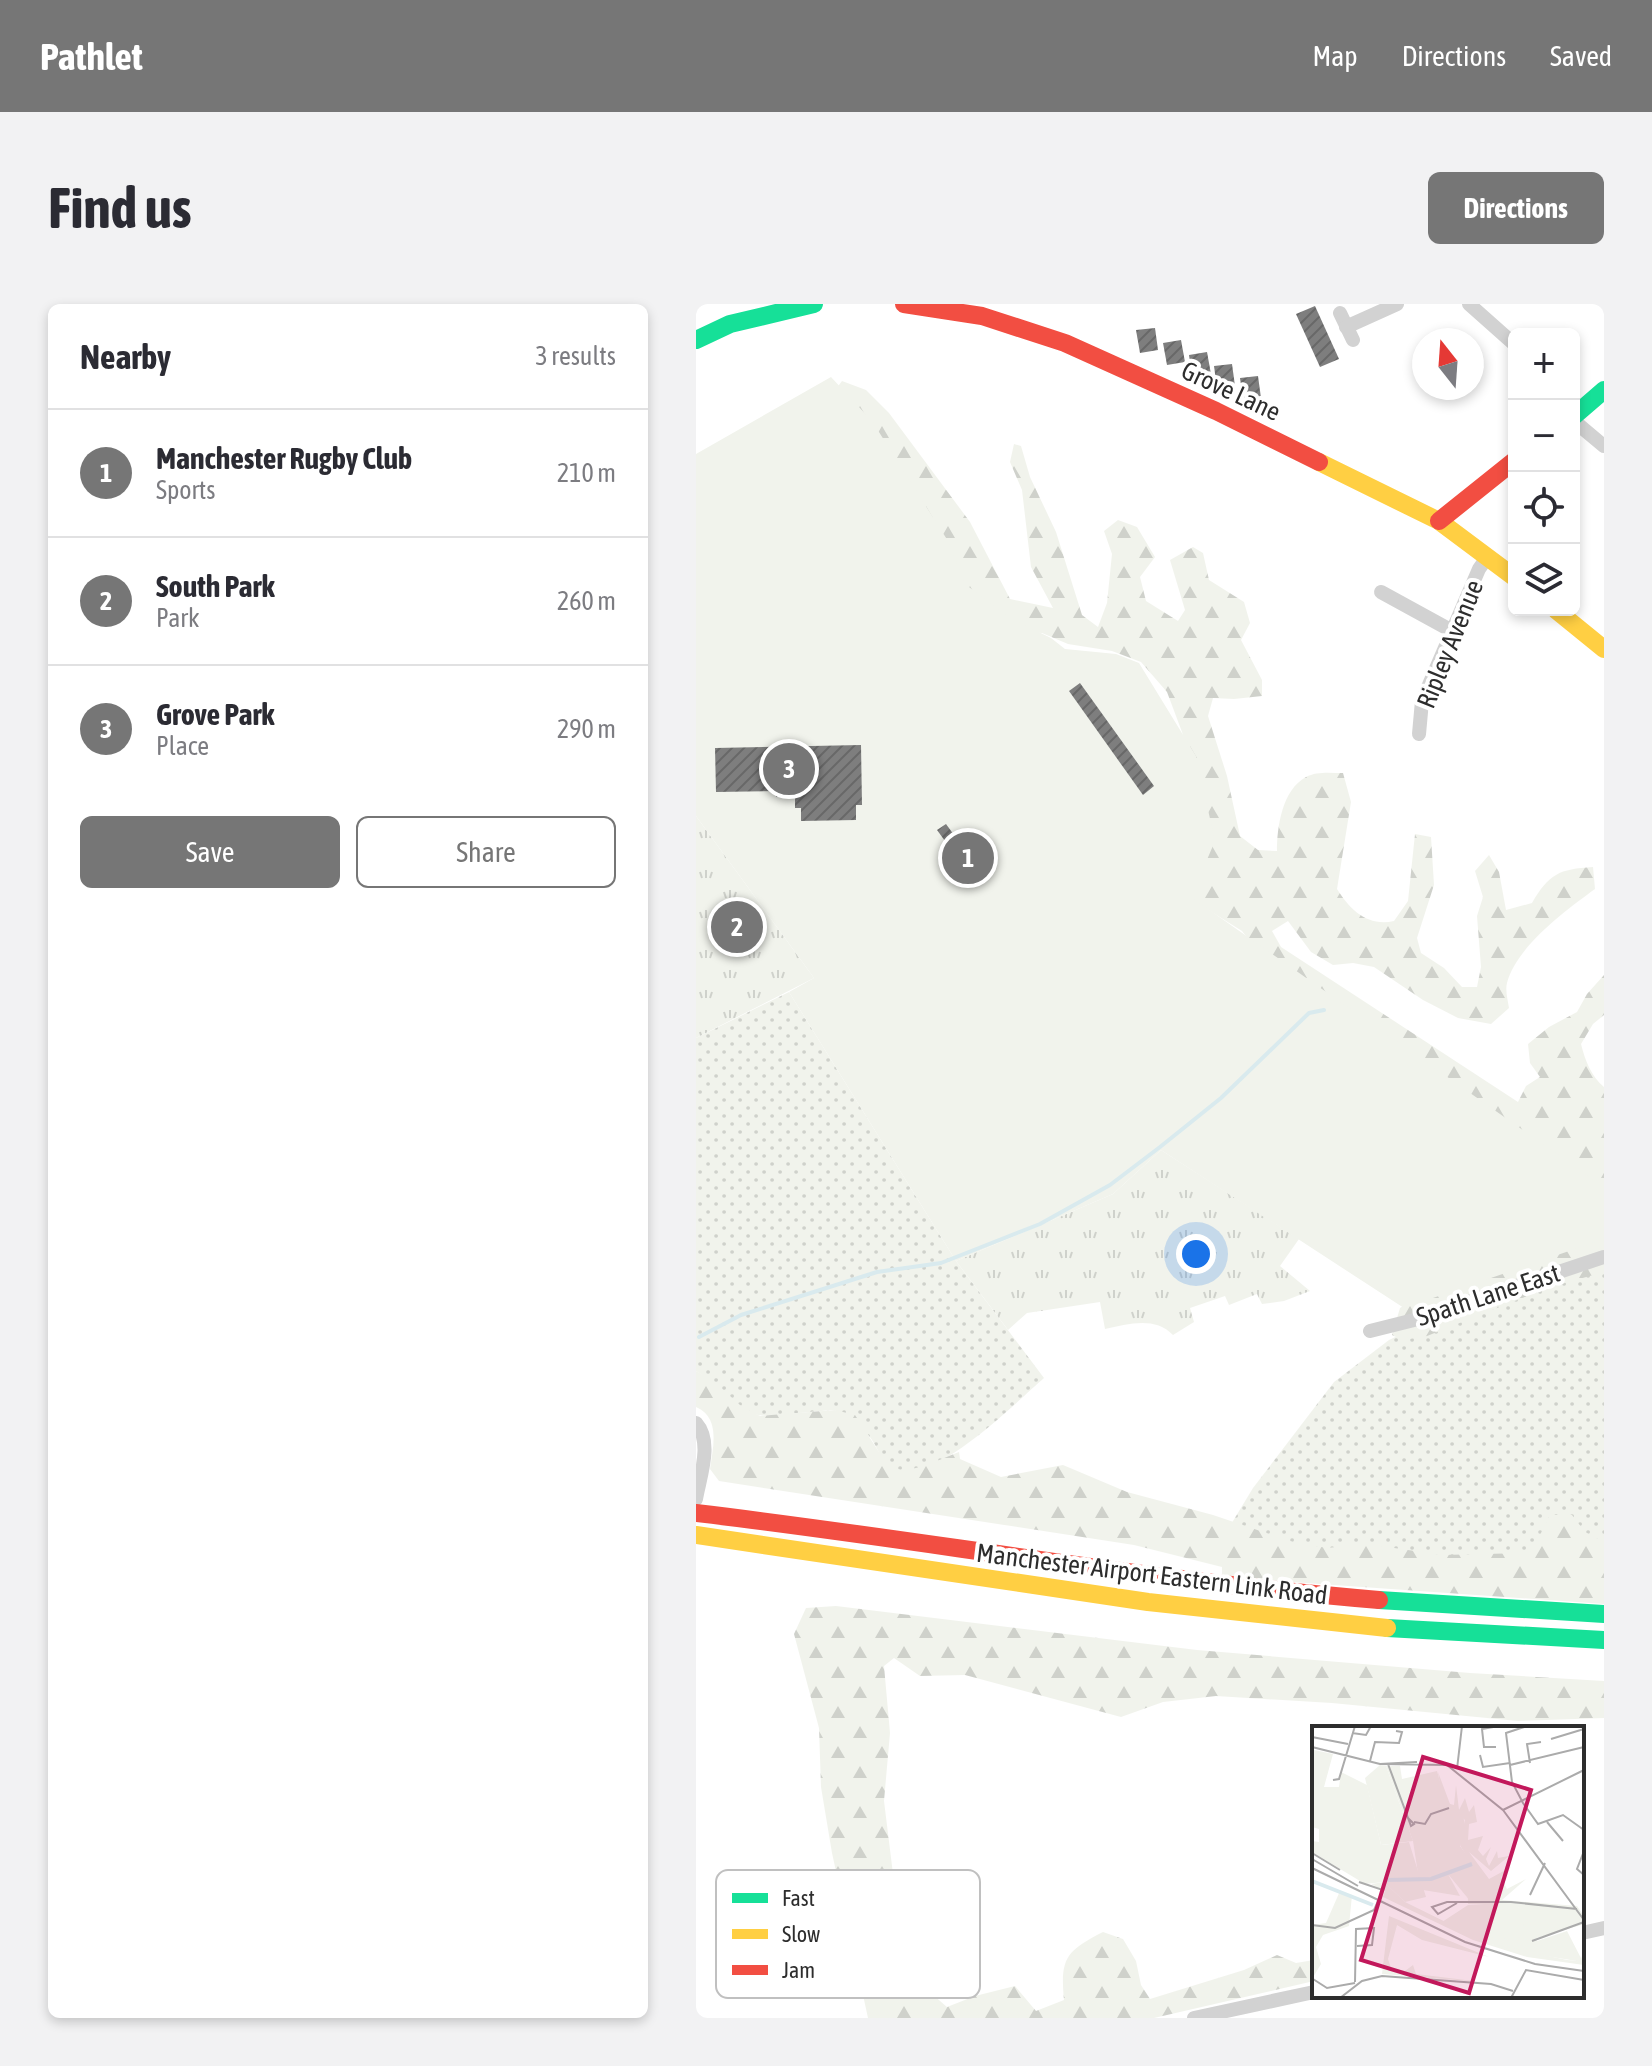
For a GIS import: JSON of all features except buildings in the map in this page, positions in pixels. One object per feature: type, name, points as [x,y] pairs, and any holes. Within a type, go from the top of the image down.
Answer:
[{"type":"main road","points":[[696,340],[767,309],[814,304]]},
{"type":"main road","name":"Grove Lane","points":[[904,304],[983,310],[1065,343],[1216,411],[1439,521],[1508,572]]},
{"type":"main road","points":[[1580,412],[1604,390]]},
{"type":"main road","points":[[1439,521],[1508,466]]},
{"type":"main road","points":[[1563,616],[1604,649]]},
{"type":"main road","points":[[696,1499],[788,1524]]},
{"type":"main road","name":"Manchester Airport Eastern Link Road","points":[[696,1513],[1279,1592],[1462,1607],[1604,1614]]},
{"type":"main road","name":"Manchester Airport Eastern Link Road","points":[[696,1535],[1047,1590],[1274,1618],[1458,1633],[1604,1640]]},
{"type":"street","points":[[1340,313],[1350,334],[1397,304]]},
{"type":"street","points":[[1469,304],[1508,339]]},
{"type":"street","points":[[1580,424],[1604,446]]},
{"type":"street","name":"Ripley Avenue","points":[[1419,734],[1422,701],[1479,569],[1488,556]]},
{"type":"street","points":[[1381,592],[1454,632]]},
{"type":"street","name":"Spath Lane East","points":[[1370,1331],[1414,1320],[1604,1257]]},
{"type":"street","points":[[696,1423],[704,1436],[696,1499]]},
{"type":"street","points":[[1584,1933],[1604,1928]]},
{"type":"street","points":[[1194,2018],[1312,1992]]},
{"type":"green space","points":[[831,377],[872,421],[948,541],[965,584],[1010,618],[1051,638],[1065,649],[1116,654],[1139,663],[1196,756],[1215,841],[1191,897],[1604,1187],[1604,1239],[1404,1308],[1161,1150],[1113,1194],[956,1261],[789,992],[814,978],[696,816],[696,454]]},
{"type":"green space","points":[[842,381],[866,390],[889,413],[970,522],[1010,599],[1053,608],[1031,567],[1022,490],[1010,462],[1014,444],[1021,446],[1030,477],[1056,532],[1082,615],[1098,627],[1107,603],[1112,554],[1104,531],[1118,520],[1137,527],[1155,557],[1140,577],[1146,601],[1178,621],[1185,610],[1170,560],[1193,547],[1203,553],[1209,580],[1244,602],[1250,623],[1241,640],[1262,680],[1262,696],[1213,698],[1208,716],[1227,776],[1240,836],[1258,850],[1277,851],[1282,810],[1291,791],[1306,777],[1343,773],[1351,802],[1337,889],[1348,904],[1368,919],[1394,921],[1408,901],[1415,834],[1431,837],[1434,885],[1417,938],[1421,953],[1444,968],[1462,987],[1477,987],[1481,967],[1477,916],[1483,897],[1475,871],[1489,855],[1499,872],[1506,910],[1532,903],[1544,885],[1556,875],[1572,869],[1593,867],[1595,889],[1544,930],[1520,956],[1507,983],[1509,1008],[1491,1024],[1458,1018],[1423,1000],[1374,967],[1353,963],[1333,965],[1311,952],[1288,921],[1272,931],[1281,947],[1518,1102],[1526,1086],[1540,1077],[1530,1063],[1528,1044],[1549,1027],[1577,1012],[1587,994],[1604,975],[1604,1015],[1593,1024],[1581,1044],[1589,1067],[1604,1087],[1604,1198],[1273,971],[1242,931],[1186,896],[1205,818],[1182,732],[1167,692],[1141,662],[1112,651],[1068,644],[1042,633],[1004,631],[952,608],[833,393]]},
{"type":"green space","points":[[696,816],[814,978],[696,1038]]},
{"type":"green space","points":[[789,992],[956,1261],[1044,1378],[953,1454],[913,1471],[891,1468],[869,1436],[835,1410],[758,1415],[741,1407],[696,1371],[696,1038]]},
{"type":"green space","points":[[1161,1150],[1299,1239],[1280,1266],[1310,1291],[1284,1301],[1262,1304],[1257,1294],[1229,1305],[1225,1296],[1190,1308],[1194,1322],[1173,1335],[1150,1323],[1105,1329],[1100,1302],[1027,1313],[1008,1330],[956,1261],[1113,1194]]},
{"type":"green space","points":[[1604,1235],[1604,1272],[1547,1288],[1427,1336],[1402,1340],[1392,1335],[1400,1308],[1428,1290]]},
{"type":"green space","points":[[1604,1268],[1604,1560],[1387,1564],[1227,1531],[1253,1488],[1334,1382],[1389,1340],[1410,1330]]},
{"type":"green space","points":[[696,1371],[712,1380],[740,1405],[760,1416],[835,1410],[855,1415],[887,1462],[895,1468],[917,1468],[959,1452],[960,1459],[1001,1477],[1063,1465],[1127,1492],[1213,1515],[1293,1542],[1327,1548],[1367,1544],[1442,1555],[1531,1553],[1550,1515],[1572,1515],[1585,1532],[1604,1542],[1604,1604],[1222,1577],[1222,1567],[1134,1545],[719,1481],[710,1469],[712,1426],[704,1412],[696,1407]]},
{"type":"green space","points":[[836,1606],[1197,1650],[1604,1681],[1604,1718],[1518,1721],[1332,1703],[1216,1696],[1163,1702],[1121,1717],[965,1675],[920,1676],[894,1658],[884,1666],[890,1733],[884,1801],[893,1870],[836,1870],[821,1787],[819,1728],[794,1634],[806,1608]]},
{"type":"green space","points":[[1103,1932],[1123,1939],[1136,1961],[1141,1985],[1150,1999],[1244,1970],[1277,1955],[1296,1963],[1312,1960],[1312,1981],[1154,2018],[868,2018],[864,1998],[937,1998],[947,2007],[1015,1986],[1036,2011],[1064,2000],[1063,1974],[1068,1957]]},
{"type":"waterway","points":[[699,1337],[741,1315],[877,1272],[941,1263],[1040,1224],[1110,1185],[1221,1098],[1309,1013],[1324,1010]]},
{"type":"traffic: fast","points":[[696,340],[730,324],[814,304]]},
{"type":"traffic: fast","points":[[1580,411],[1604,390]]},
{"type":"traffic: fast","points":[[1379,1600],[1604,1614]]},
{"type":"traffic: fast","points":[[1387,1628],[1604,1640]]},
{"type":"traffic: slow","points":[[1319,462],[1439,521],[1508,573]]},
{"type":"traffic: slow","points":[[1563,616],[1604,649]]},
{"type":"traffic: slow","points":[[696,1535],[1148,1602],[1387,1628]]},
{"type":"traffic: jam","points":[[904,304],[982,316],[1065,343],[1216,411],[1319,462]]},
{"type":"traffic: jam","points":[[1439,521],[1508,466]]},
{"type":"traffic: jam","points":[[696,1513],[1208,1582],[1379,1600]]},
{"type":"place","name":"Grove Park","points":[[789,769]]},
{"type":"place","name":"Manchester Rugby Club","points":[[968,858]]},
{"type":"place","name":"South Park","points":[[737,927]]}]
